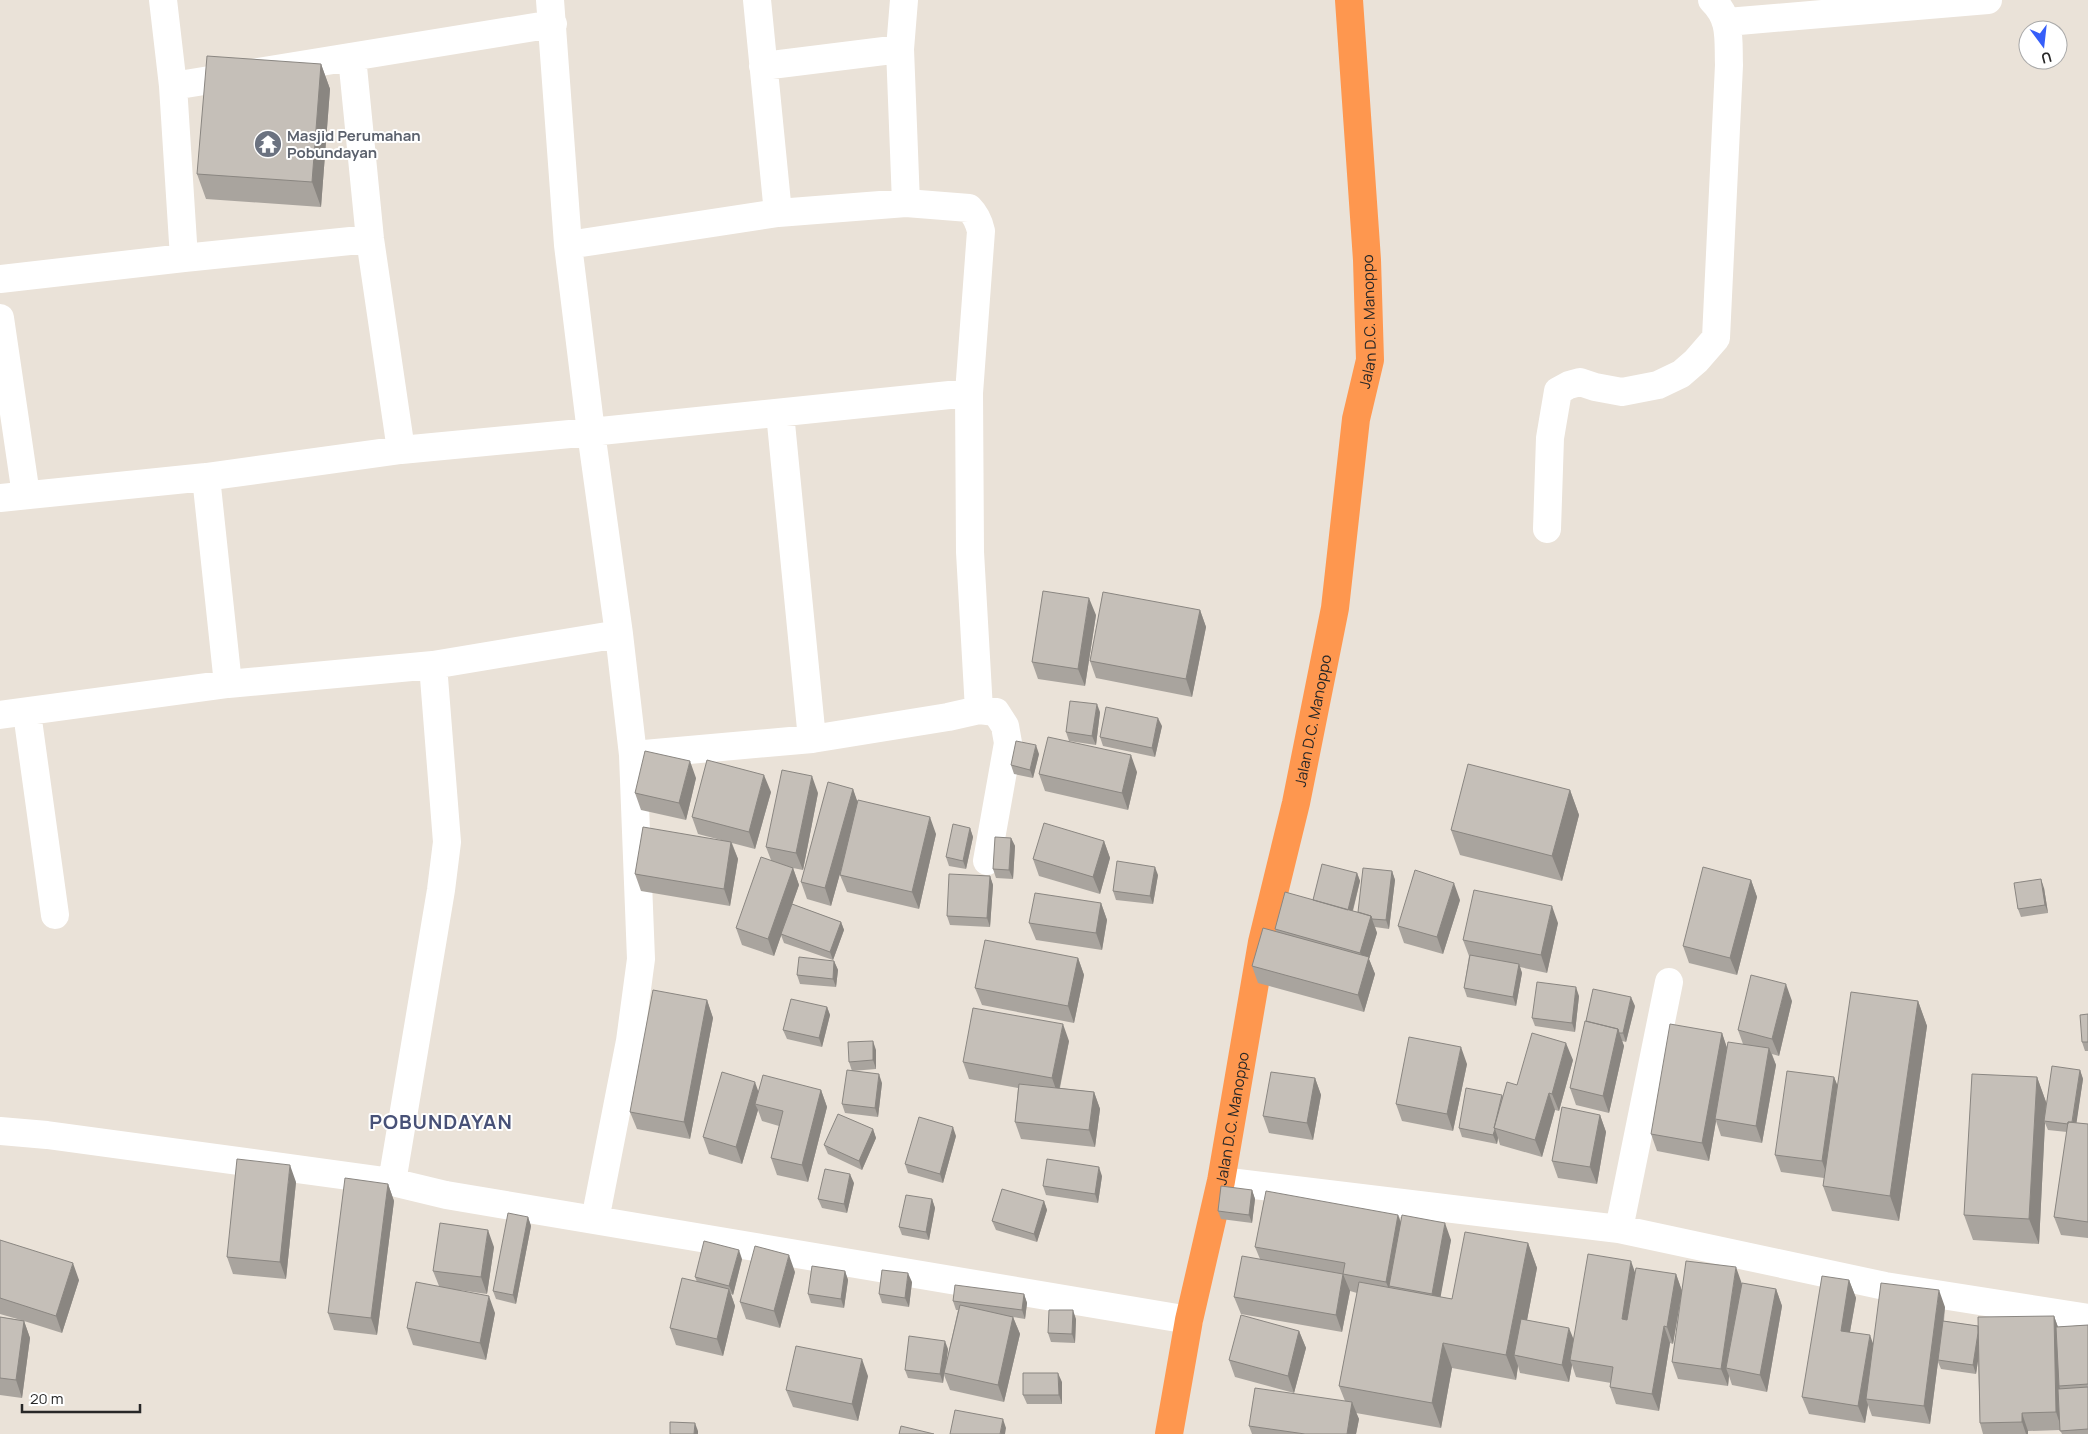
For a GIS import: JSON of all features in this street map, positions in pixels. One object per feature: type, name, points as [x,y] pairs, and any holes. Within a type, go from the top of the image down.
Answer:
[{"type":"highway","name":"Jalan D.C. Manoppo","points":[[1169,1434],[1189,1320],[1221,1181],[1262,942],[1296,803],[1334,608],[1356,419],[1370,360],[1367,260],[1349,0]]},
{"type":"street","points":[[163,0],[173,86],[184,258]]},
{"type":"street","points":[[757,0],[778,213]]},
{"type":"street","points":[[904,0],[900,50],[906,203]]},
{"type":"street","points":[[1547,528],[1550,438],[1558,391],[1580,382],[1622,392],[1658,385],[1681,374],[1696,362],[1716,338],[1729,65],[1720,11],[1988,0]]},
{"type":"street","points":[[173,86],[352,57],[552,12],[568,245],[633,755],[641,959],[630,1041],[595,1220]]},
{"type":"street","points":[[763,66],[900,50]]},
{"type":"street","points":[[352,57],[370,239],[401,450]]},
{"type":"street","points":[[568,245],[778,213],[906,203],[969,208],[980,223],[981,231],[969,392],[970,552],[979,710]]},
{"type":"street","points":[[0,279],[370,239]]},
{"type":"street","points":[[0,318],[13,496],[206,477],[401,450],[780,414],[969,392]]},
{"type":"street","points":[[780,414],[812,739]]},
{"type":"street","points":[[206,477],[228,684]]},
{"type":"street","points":[[0,715],[228,684],[433,666],[619,634]]},
{"type":"street","points":[[392,1182],[441,890],[447,842],[433,666]]},
{"type":"street","points":[[633,755],[812,739],[948,717],[979,710],[996,712],[1005,726],[1008,743],[987,861]]},
{"type":"street","points":[[27,712],[55,915]]},
{"type":"street","points":[[1619,1229],[1669,982]]},
{"type":"street","points":[[0,1131],[47,1135],[392,1182],[446,1195],[1189,1320]]},
{"type":"street","points":[[1221,1181],[1619,1229],[1885,1286],[2088,1318]]},
{"type":"building","name":"Masjid Perumahan Pobundayan","points":[[207,56],[321,64],[312,182],[197,174]]},
{"type":"building","points":[[1043,591],[1089,598],[1078,669],[1032,662]]},
{"type":"building","points":[[1103,592],[1200,610],[1186,679],[1090,661]]},
{"type":"building","points":[[1070,701],[1097,704],[1092,736],[1066,732]]},
{"type":"building","points":[[1106,707],[1158,718],[1152,748],[1100,737]]},
{"type":"building","points":[[1048,737],[1131,755],[1122,793],[1039,774]]},
{"type":"building","points":[[1016,741],[1036,745],[1030,770],[1011,765]]},
{"type":"building","points":[[645,751],[690,761],[679,803],[635,793]]},
{"type":"building","points":[[707,760],[764,775],[749,832],[692,817]]},
{"type":"building","points":[[1468,764],[1570,790],[1552,856],[1451,830]]},
{"type":"building","points":[[782,770],[812,776],[796,853],[766,847]]},
{"type":"building","points":[[828,782],[853,789],[825,888],[801,882]]},
{"type":"building","points":[[858,800],[930,817],[912,892],[840,875]]},
{"type":"building","points":[[1044,823],[1104,841],[1093,877],[1033,859]]},
{"type":"building","points":[[953,824],[970,828],[963,861],[946,857]]},
{"type":"building","points":[[643,827],[731,842],[724,889],[635,874]]},
{"type":"building","points":[[995,837],[1011,838],[1009,870],[993,869]]},
{"type":"building","points":[[761,857],[793,868],[768,939],[736,928]]},
{"type":"building","points":[[1117,861],[1155,867],[1150,896],[1113,891]]},
{"type":"building","points":[[1322,864],[1357,873],[1348,910],[1313,900]]},
{"type":"building","points":[[1703,867],[1751,880],[1730,958],[1683,946]]},
{"type":"building","points":[[1363,868],[1392,871],[1386,920],[1372,919],[1371,916],[1358,912]]},
{"type":"building","points":[[1415,870],[1454,883],[1437,937],[1398,926]]},
{"type":"building","points":[[949,874],[990,876],[987,918],[947,916]]},
{"type":"building","points":[[2041,879],[2045,905],[2018,909],[2014,883]]},
{"type":"building","points":[[1474,890],[1552,906],[1541,955],[1463,940]]},
{"type":"building","points":[[1285,892],[1371,916],[1360,953],[1275,929]]},
{"type":"building","points":[[1035,893],[1101,903],[1096,933],[1029,923]]},
{"type":"building","points":[[792,904],[841,922],[830,952],[781,934]]},
{"type":"building","points":[[1263,928],[1369,957],[1358,995],[1252,966]]},
{"type":"building","points":[[985,940],[1078,958],[1068,1006],[975,988]]},
{"type":"building","points":[[1470,955],[1519,964],[1513,997],[1464,988]]},
{"type":"building","points":[[799,957],[834,961],[833,979],[797,975]]},
{"type":"building","points":[[1751,975],[1786,984],[1772,1039],[1738,1030]]},
{"type":"building","points":[[1537,982],[1576,987],[1572,1023],[1532,1018]]},
{"type":"building","points":[[1593,989],[1631,997],[1623,1033],[1619,1033],[1618,1029],[1586,1021]]},
{"type":"building","points":[[653,990],[707,1000],[684,1122],[630,1112]]},
{"type":"building","points":[[1851,992],[1918,1001],[1890,1196],[1823,1186]]},
{"type":"building","points":[[791,999],[827,1007],[819,1038],[783,1030]]},
{"type":"building","points":[[973,1008],[1063,1024],[1052,1078],[963,1062]]},
{"type":"building","points":[[2088,1014],[2088,1042],[2082,1042],[2080,1015]]},
{"type":"building","points":[[1585,1021],[1618,1029],[1603,1096],[1570,1088]]},
{"type":"building","points":[[1670,1024],[1722,1033],[1702,1143],[1651,1134]]},
{"type":"building","points":[[1532,1033],[1566,1043],[1552,1094],[1549,1093],[1535,1140],[1494,1128],[1507,1082],[1517,1085]]},
{"type":"building","points":[[1409,1037],[1461,1047],[1447,1114],[1396,1104]]},
{"type":"building","points":[[873,1041],[873,1060],[849,1062],[848,1042]]},
{"type":"building","points":[[1728,1042],[1769,1048],[1756,1126],[1715,1119]]},
{"type":"building","points":[[2052,1066],[2080,1070],[2072,1122],[2068,1122],[2068,1124],[2044,1121]]},
{"type":"building","points":[[847,1070],[879,1074],[875,1108],[842,1104]]},
{"type":"building","points":[[1787,1071],[1834,1077],[1822,1161],[1775,1155]]},
{"type":"building","points":[[722,1072],[755,1082],[736,1147],[703,1137]]},
{"type":"building","points":[[1271,1072],[1315,1078],[1307,1123],[1263,1116]]},
{"type":"building","points":[[1972,1074],[2037,1077],[2029,1219],[1964,1215]]},
{"type":"building","points":[[763,1075],[821,1090],[802,1165],[771,1158],[783,1111],[755,1104]]},
{"type":"building","points":[[1019,1084],[1094,1092],[1089,1130],[1015,1122]]},
{"type":"building","points":[[1466,1088],[1502,1095],[1493,1135],[1459,1128]]},
{"type":"building","points":[[1562,1107],[1600,1115],[1590,1167],[1552,1161]]},
{"type":"building","points":[[838,1114],[873,1129],[859,1161],[824,1145]]},
{"type":"building","points":[[919,1117],[953,1127],[940,1174],[905,1164]]},
{"type":"building","points":[[2068,1122],[2088,1124],[2088,1222],[2054,1217]]},
{"type":"building","points":[[237,1159],[290,1165],[280,1262],[227,1257]]},
{"type":"building","points":[[1047,1159],[1099,1167],[1095,1194],[1043,1186]]},
{"type":"building","points":[[825,1169],[850,1174],[844,1204],[818,1199]]},
{"type":"building","points":[[345,1178],[388,1184],[371,1318],[328,1313]]},
{"type":"building","points":[[1221,1186],[1252,1190],[1249,1215],[1218,1211]]},
{"type":"building","points":[[1002,1189],[1044,1201],[1034,1234],[992,1221]]},
{"type":"building","points":[[1266,1191],[1398,1215],[1386,1282],[1343,1274],[1345,1263],[1255,1247]]},
{"type":"building","points":[[906,1195],[932,1199],[926,1232],[899,1227]]},
{"type":"building","points":[[508,1213],[528,1217],[513,1295],[493,1291]]},
{"type":"building","points":[[1402,1215],[1445,1223],[1432,1294],[1389,1286]]},
{"type":"building","points":[[440,1223],[488,1230],[481,1277],[433,1271]]},
{"type":"building","points":[[1465,1232],[1528,1243],[1506,1355],[1443,1343],[1432,1403],[1339,1386],[1359,1282],[1452,1299]]},
{"type":"building","points":[[0,1240],[73,1263],[56,1316],[0,1298]]},
{"type":"building","points":[[704,1241],[739,1250],[729,1286],[695,1277]]},
{"type":"building","points":[[755,1246],[789,1255],[774,1311],[740,1302]]},
{"type":"building","points":[[1588,1254],[1631,1261],[1622,1319],[1627,1320],[1636,1268],[1676,1274],[1667,1327],[1664,1326],[1652,1394],[1610,1387],[1613,1367],[1570,1360]]},
{"type":"building","points":[[1242,1256],[1343,1274],[1336,1315],[1234,1297]]},
{"type":"building","points":[[1686,1261],[1736,1267],[1721,1369],[1672,1362]]},
{"type":"building","points":[[812,1266],[845,1271],[841,1299],[808,1294]]},
{"type":"building","points":[[882,1270],[908,1273],[905,1298],[879,1294]]},
{"type":"building","points":[[1822,1276],[1849,1280],[1841,1331],[1870,1335],[1858,1406],[1802,1397]]},
{"type":"building","points":[[682,1278],[729,1289],[717,1339],[670,1328]]},
{"type":"building","points":[[416,1282],[489,1296],[480,1343],[407,1328]]},
{"type":"building","points":[[1742,1283],[1776,1289],[1760,1375],[1726,1368]]},
{"type":"building","points":[[1881,1283],[1939,1290],[1924,1406],[1866,1399]]},
{"type":"building","points":[[955,1285],[1024,1294],[1022,1310],[953,1301]]},
{"type":"building","points":[[960,1305],[1013,1317],[998,1385],[944,1373]]},
{"type":"building","points":[[1049,1310],[1073,1310],[1072,1334],[1048,1333]]},
{"type":"building","points":[[1241,1315],[1299,1331],[1288,1376],[1229,1360]]},
{"type":"building","points":[[2054,1316],[2056,1412],[2022,1413],[2022,1422],[1980,1423],[1978,1317]]},
{"type":"building","points":[[0,1317],[24,1321],[16,1380],[0,1378]]},
{"type":"building","points":[[1521,1319],[1569,1328],[1562,1365],[1514,1355]]},
{"type":"building","points":[[1943,1321],[1978,1326],[1973,1365],[1938,1360]]},
{"type":"building","points":[[2088,1325],[2088,1384],[2059,1386],[2056,1327]]},
{"type":"building","points":[[909,1336],[945,1341],[940,1374],[905,1370]]},
{"type":"building","points":[[796,1346],[862,1359],[852,1404],[786,1390]]},
{"type":"building","points":[[1023,1373],[1058,1373],[1059,1395],[1023,1395]]},
{"type":"building","points":[[2088,1387],[2088,1429],[2060,1431],[2058,1389]]},
{"type":"building","points":[[1255,1388],[1352,1402],[1347,1434],[1305,1434],[1249,1426]]},
{"type":"building","points":[[955,1410],[1003,1419],[1000,1434],[950,1434]]},
{"type":"building","points":[[670,1422],[695,1423],[694,1434],[670,1434]]},
{"type":"building","points":[[901,1426],[934,1434],[899,1434]]},
{"type":"place","name":"Masjid Perumahan Pobundayan","points":[[268,144]]},
{"type":"district","name":"POBUNDAYAN","points":[[441,1121]]}]
